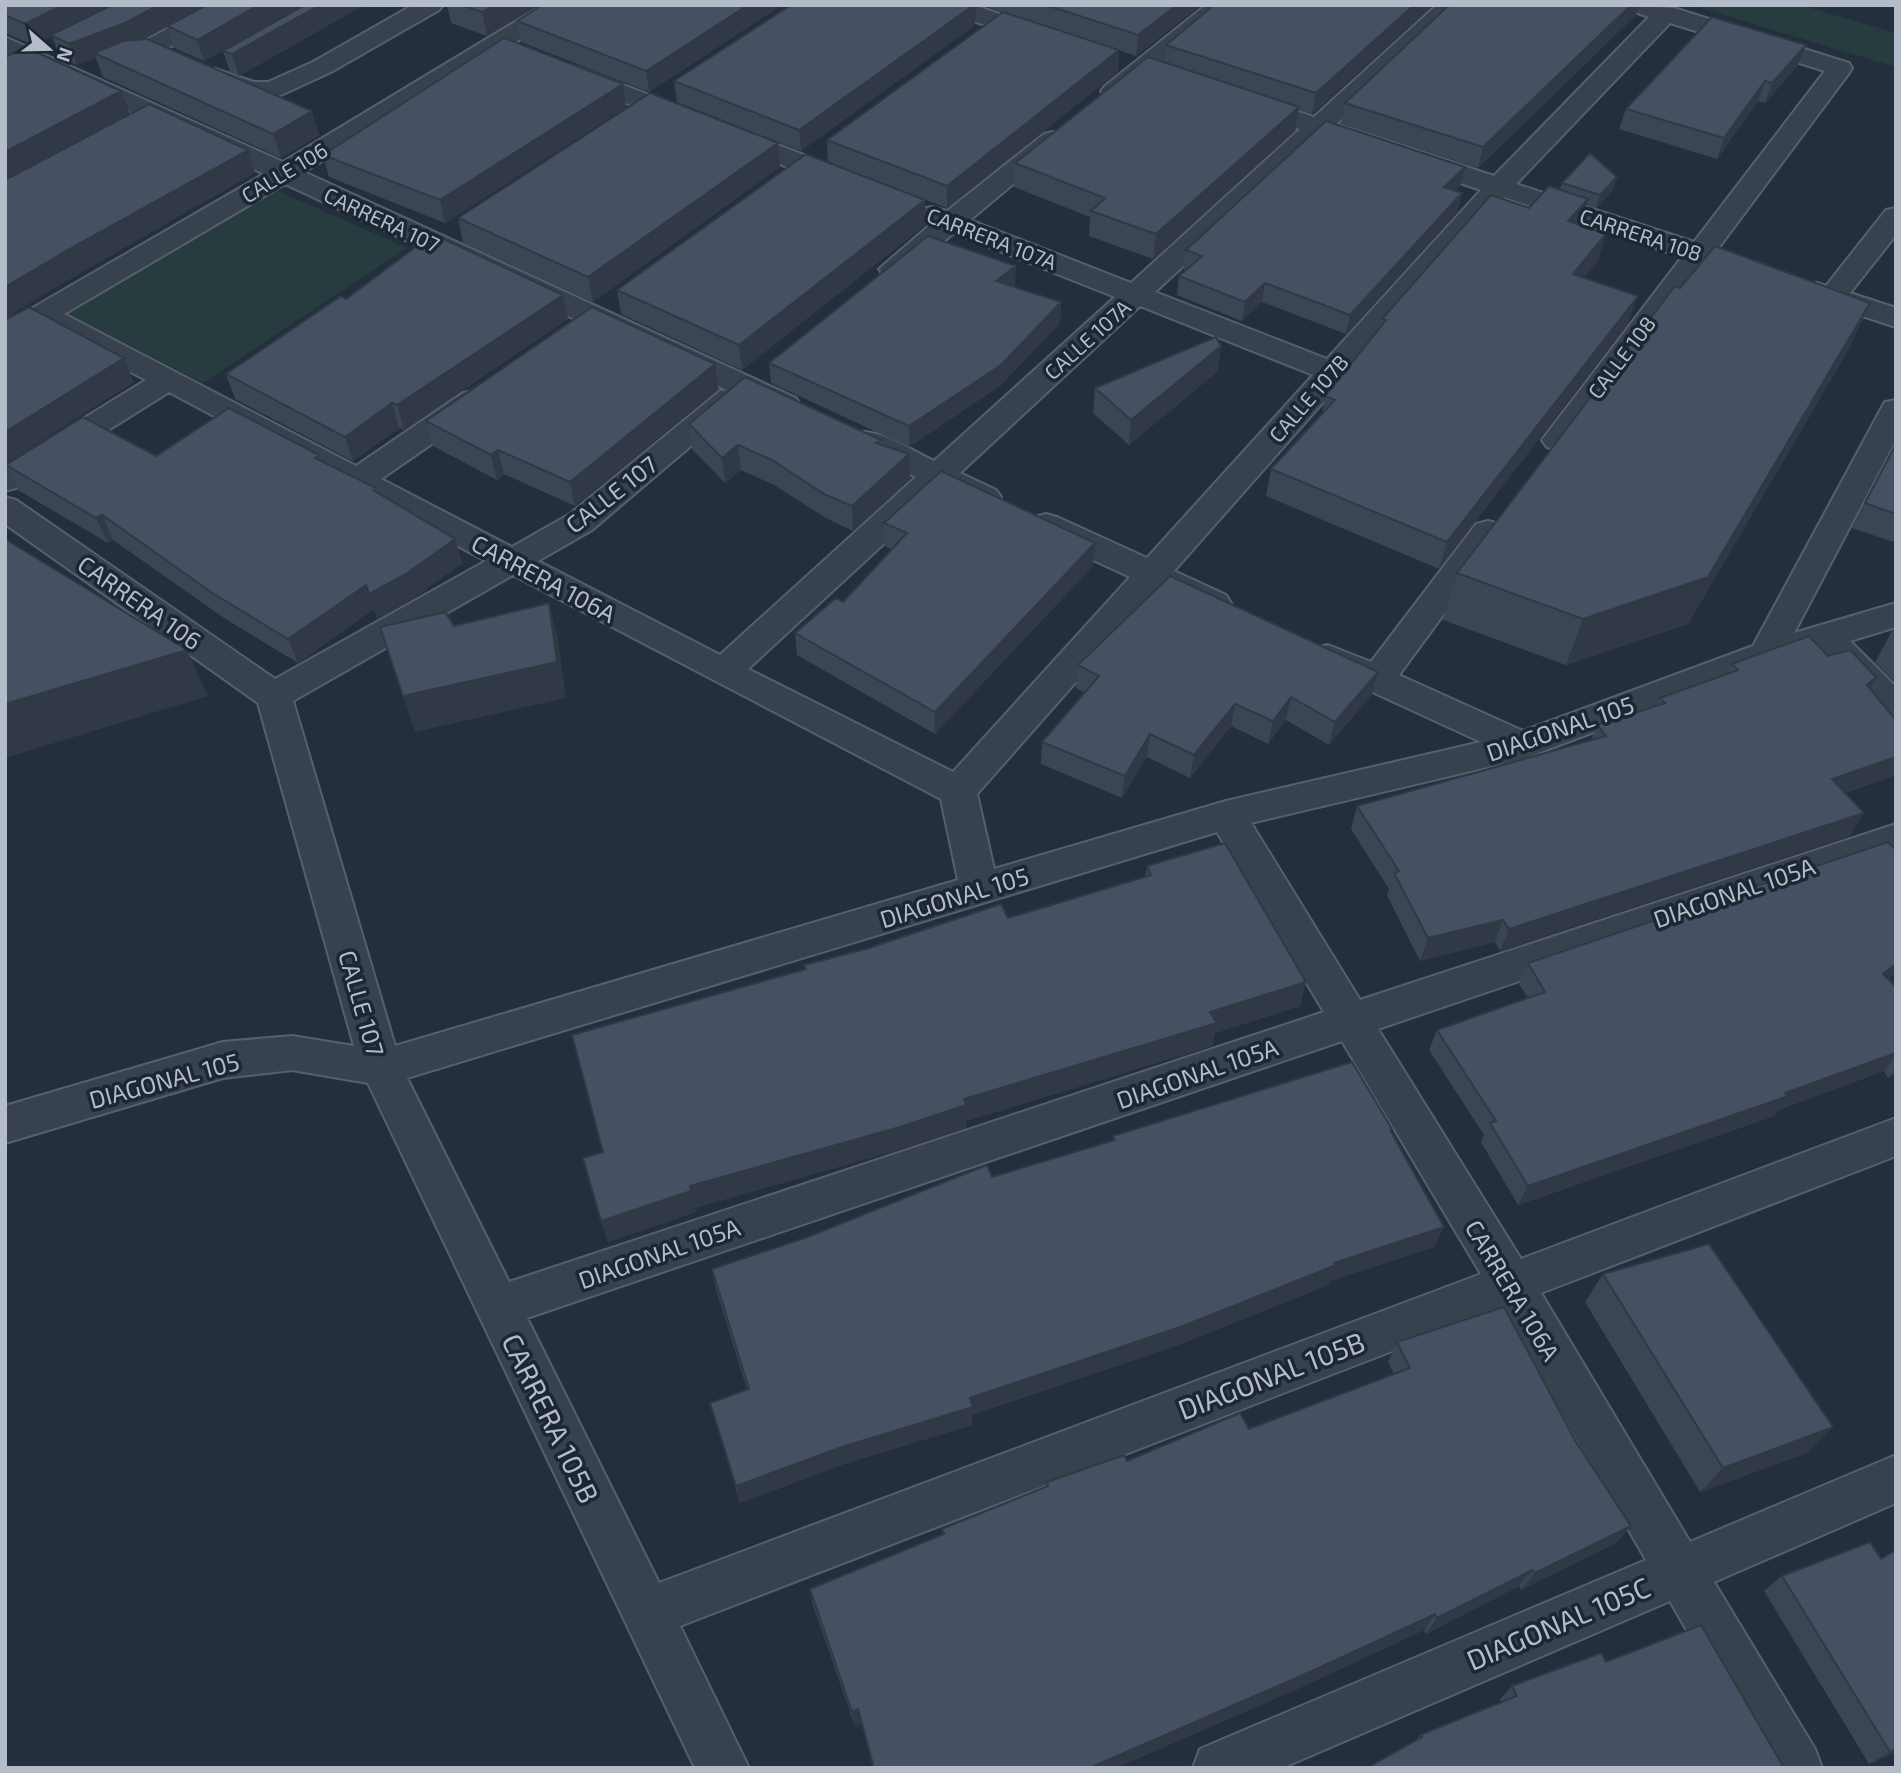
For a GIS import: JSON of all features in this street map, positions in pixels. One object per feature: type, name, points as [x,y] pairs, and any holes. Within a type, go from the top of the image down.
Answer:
[{"type":"street","points":[[77,77],[144,51],[231,5]]},
{"type":"street","points":[[144,51],[159,53],[251,90],[272,90],[322,67],[431,5]]},
{"type":"street","name":"CALLE 106","points":[[5,336],[284,173],[560,5]]},
{"type":"street","points":[[948,5],[988,30],[1063,43]]},
{"type":"street","points":[[876,283],[1221,5]]},
{"type":"street","name":"CALLE 107A","points":[[723,672],[1451,5]]},
{"type":"street","name":"CALLE 108","points":[[1542,461],[1840,68],[1652,9]]},
{"type":"street","name":"CALLE 107B","points":[[958,791],[1497,187],[1652,9]]},
{"type":"street","name":"CARRERA 107","points":[[5,44],[45,51],[77,77],[144,120],[284,173],[595,317],[755,378],[805,414]]},
{"type":"street","points":[[497,44],[523,54]]},
{"type":"street","points":[[5,72],[45,51]]},
{"type":"street","points":[[194,68],[230,59]]},
{"type":"street","points":[[549,64],[640,111],[803,164],[865,188]]},
{"type":"street","points":[[640,111],[675,89]]},
{"type":"street","name":"CARRERA 108","points":[[1217,94],[1896,318]]},
{"type":"street","name":"CARRERA 107A","points":[[902,203],[1331,371]]},
{"type":"street","points":[[1832,297],[1896,216]]},
{"type":"street","points":[[1864,255],[1896,265]]},
{"type":"street","name":"CARRERA 106A","points":[[43,314],[169,379],[214,389],[357,480],[723,672],[958,791]]},
{"type":"street","name":"CALLE 107","points":[[381,1068],[274,696],[581,522],[755,378]]},
{"type":"street","points":[[5,481],[169,379]]},
{"type":"street","points":[[357,480],[493,387]]},
{"type":"street","points":[[1766,654],[1896,409]]},
{"type":"street","points":[[841,431],[1240,615]]},
{"type":"street","name":"CARRERA 106","points":[[5,508],[274,696]]},
{"type":"street","points":[[1377,679],[1501,515]]},
{"type":"street","name":"DIAGONAL 105","points":[[5,1125],[223,1060],[292,1053],[381,1068],[1226,815],[1522,746],[1766,654],[1896,615]]},
{"type":"street","points":[[1825,636],[1896,709]]},
{"type":"street","points":[[1302,644],[1522,746]]},
{"type":"street","points":[[958,791],[979,890]]},
{"type":"street","name":"CARRERA 106A","points":[[1226,815],[1511,1284],[1796,1768]]},
{"type":"street","name":"DIAGONAL 105A","points":[[498,1307],[1896,838]]},
{"type":"street","name":"CARRERA 105B","points":[[381,1068],[723,1768]]},
{"type":"street","name":"DIAGONAL 105B","points":[[647,1613],[1896,1137]]},
{"type":"street","name":"DIAGONAL 105C","points":[[1219,1768],[1896,1479]]},
{"type":"green space","points":[[1690,5],[1800,5],[1896,33],[1896,67]]},
{"type":"green space","points":[[274,189],[407,248],[203,383],[68,314]]},
{"type":"building","points":[[5,5],[63,5],[25,24],[5,15]]},
{"type":"building","points":[[112,5],[159,5],[125,23],[69,44],[51,35]]},
{"type":"building","points":[[207,5],[259,5],[197,40],[167,26]]},
{"type":"building","points":[[305,5],[320,5],[232,54],[223,51]]},
{"type":"building","points":[[462,5],[494,5],[482,12]]},
{"type":"building","points":[[542,5],[748,5],[646,71],[517,21]]},
{"type":"building","points":[[791,5],[974,5],[799,130],[674,81]]},
{"type":"building","points":[[1046,5],[1177,5],[1138,35]]},
{"type":"building","points":[[1214,5],[1414,5],[1316,93],[1166,45]]},
{"type":"building","points":[[1449,5],[1631,5],[1483,147],[1345,103]]},
{"type":"building","points":[[1003,12],[1119,50],[947,186],[827,140]]},
{"type":"building","points":[[1712,17],[1806,45],[1772,83],[1765,81],[1724,138],[1626,109]]},
{"type":"building","points":[[504,38],[623,84],[440,200],[323,155]]},
{"type":"building","points":[[147,39],[312,111],[273,134],[94,53],[123,41]]},
{"type":"building","points":[[25,47],[121,91],[5,152],[5,57]]},
{"type":"building","points":[[1148,57],[1299,107],[1156,234],[1091,211],[1105,198],[1015,163]]},
{"type":"building","points":[[650,93],[778,143],[588,277],[458,218]]},
{"type":"building","points":[[149,104],[248,150],[5,287],[5,180]]},
{"type":"building","points":[[1326,121],[1465,167],[1444,187],[1462,193],[1350,315],[1265,283],[1245,302],[1179,276],[1202,256],[1186,250]]},
{"type":"building","points":[[1590,153],[1617,177],[1600,195],[1562,183]]},
{"type":"building","points":[[806,154],[925,200],[739,345],[617,290]]},
{"type":"building","points":[[1549,186],[1588,199],[1568,221],[1606,234],[1573,274],[1638,296],[1447,542],[1271,469],[1335,400],[1325,396],[1386,320],[1382,319],[1491,195],[1529,208]]},
{"type":"building","points":[[433,234],[563,295],[397,405],[392,403],[345,437],[226,374],[341,296],[346,299]]},
{"type":"building","points":[[928,236],[1016,266],[996,281],[1061,302],[1001,365],[909,426],[769,363]]},
{"type":"building","points":[[1715,246],[1870,303],[1708,577],[1583,619],[1457,573],[1675,286],[1680,288]]},
{"type":"building","points":[[29,307],[124,358],[5,432],[5,320]]},
{"type":"building","points":[[592,307],[715,364],[570,482],[498,450],[491,455],[426,421]]},
{"type":"building","points":[[1216,337],[1221,346],[1131,420],[1095,388]]},
{"type":"building","points":[[745,377],[881,440],[876,443],[909,454],[852,506],[824,494],[772,460],[738,445],[722,458],[689,424]]},
{"type":"building","points":[[229,408],[319,455],[315,458],[376,488],[373,490],[455,539],[406,574],[369,594],[366,585],[288,639],[214,594],[102,515],[96,518],[6,465],[83,417],[156,456]]},
{"type":"building","points":[[1896,444],[1896,514],[1865,503]]},
{"type":"building","points":[[941,471],[1095,543],[935,712],[795,633],[836,598],[843,602],[907,533],[884,523]]},
{"type":"building","points":[[5,539],[187,650],[5,704]]},
{"type":"building","points":[[1170,576],[1378,672],[1335,722],[1291,697],[1273,721],[1235,704],[1194,755],[1150,734],[1125,776],[1042,742],[1099,676],[1078,665]]},
{"type":"building","points":[[549,603],[557,662],[403,696],[380,627],[445,612],[454,626]]},
{"type":"building","points":[[1809,636],[1828,656],[1850,650],[1876,677],[1867,685],[1896,720],[1896,757],[1832,779],[1864,813],[1509,929],[1503,920],[1428,938],[1394,873],[1399,871],[1357,806],[1606,736],[1597,725],[1665,703],[1660,698],[1738,670],[1732,664]]},
{"type":"building","points":[[1888,842],[1896,850],[1896,964],[1883,974],[1896,987],[1896,1053],[1785,1093],[1788,1096],[1528,1186],[1490,1123],[1496,1121],[1437,1030],[1545,992],[1528,963]]},
{"type":"building","points":[[1225,843],[1306,982],[1210,1012],[1217,1023],[964,1099],[966,1105],[900,1127],[690,1186],[691,1191],[601,1221],[583,1158],[603,1152],[572,1035],[806,969],[804,965],[866,949],[1001,904],[1008,918],[1151,875],[1147,866]]},
{"type":"building","points":[[1352,1062],[1392,1129],[1390,1130],[1444,1227],[1334,1263],[1336,1265],[1183,1326],[970,1398],[973,1407],[842,1447],[736,1486],[710,1403],[749,1389],[712,1269],[805,1238],[987,1165],[992,1177],[1115,1140],[1113,1136]]},
{"type":"building","points":[[1709,1244],[1833,1427],[1723,1468],[1603,1274]]},
{"type":"building","points":[[1504,1307],[1576,1442],[1631,1526],[1535,1573],[1532,1570],[1437,1618],[1435,1614],[1094,1766],[1095,1768],[874,1768],[858,1709],[852,1712],[810,1589],[944,1534],[942,1529],[1048,1486],[1047,1482],[1124,1455],[1127,1461],[1240,1413],[1249,1429],[1410,1368],[1397,1342]]},
{"type":"building","points":[[1870,1542],[1881,1559],[1896,1550],[1896,1749],[1890,1752],[1782,1576]]},
{"type":"building","points":[[1701,1625],[1784,1768],[1367,1768],[1422,1737],[1420,1735],[1517,1696],[1512,1686],[1601,1653],[1606,1662]]}]
